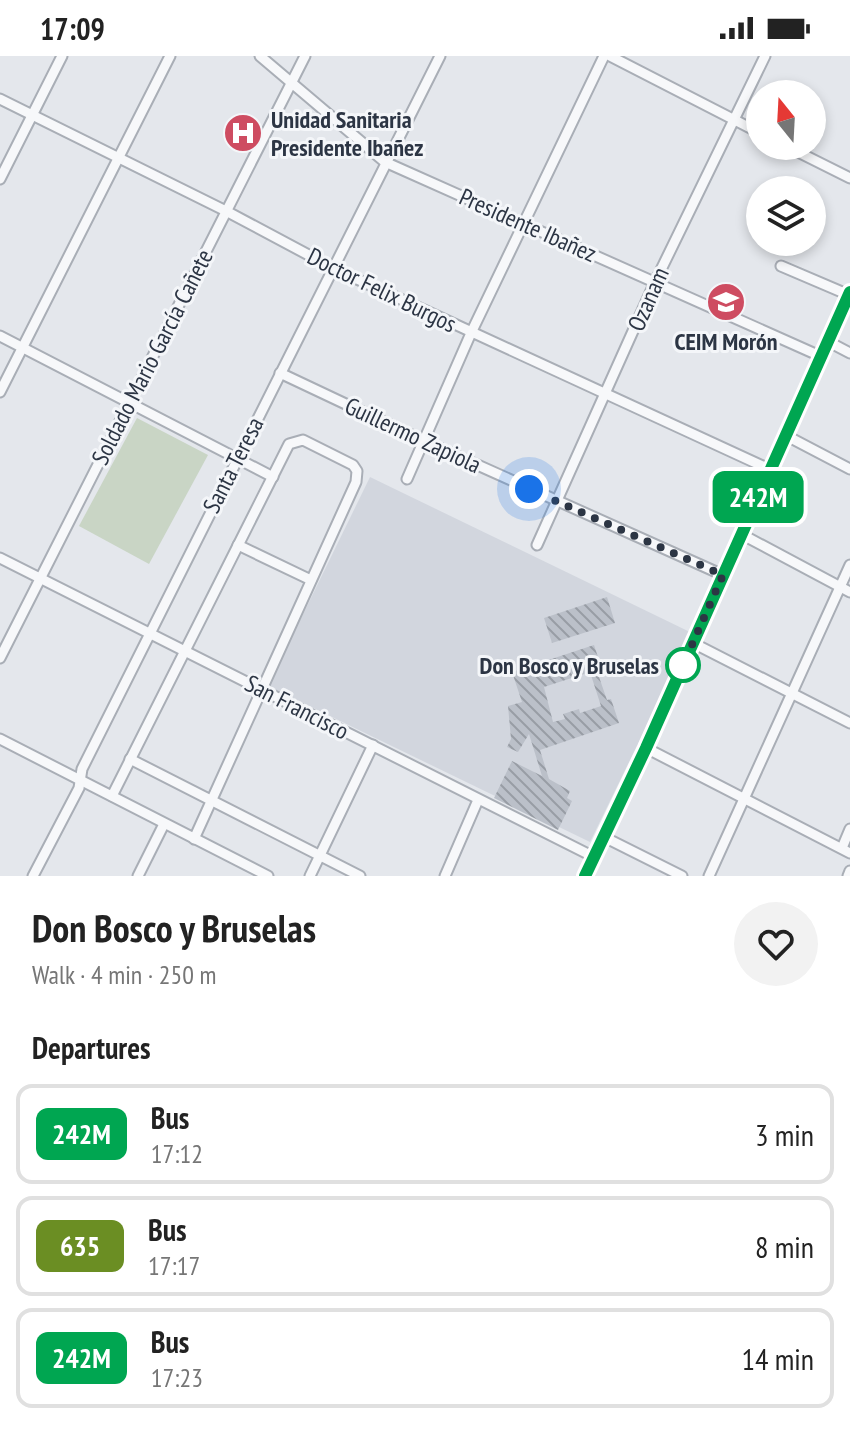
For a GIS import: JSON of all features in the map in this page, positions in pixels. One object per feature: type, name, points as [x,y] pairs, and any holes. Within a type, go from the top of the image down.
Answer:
[{"type":"main road","points":[[585,876],[646,748],[849,293]]},
{"type":"street","points":[[0,179],[62,56]]},
{"type":"street","points":[[0,392],[170,56]]},
{"type":"street","name":"Presidente Ibañez","points":[[260,56],[385,162],[820,356]]},
{"type":"street","name":"Soldado Mario García Cañete","points":[[0,658],[305,56]]},
{"type":"street","name":"Santa Teresa","points":[[33,876],[149,633],[440,56]]},
{"type":"street","points":[[407,479],[471,333],[607,56],[746,126]]},
{"type":"street","name":"Ozanam","points":[[537,545],[655,282],[765,56]]},
{"type":"street","name":"Doctor Felix Burgos","points":[[0,99],[226,211],[333,268],[769,469]]},
{"type":"street","points":[[814,160],[850,178]]},
{"type":"street","points":[[781,266],[849,293]]},
{"type":"street","points":[[0,336],[273,477]]},
{"type":"street","points":[[827,341],[850,353]]},
{"type":"street","name":"Guillermo Zapiola","points":[[280,373],[723,575]]},
{"type":"street","points":[[785,435],[850,469]]},
{"type":"street","points":[[112,796],[289,444],[303,440],[353,465],[357,471],[356,482],[194,839]]},
{"type":"street","points":[[741,534],[850,592]]},
{"type":"street","points":[[238,545],[311,580]]},
{"type":"street","name":"San Francisco","points":[[0,558],[594,857]]},
{"type":"street","points":[[709,876],[850,565]]},
{"type":"street","points":[[693,643],[850,723]]},
{"type":"street","points":[[0,739],[268,876]]},
{"type":"street","points":[[310,876],[373,745]]},
{"type":"street","points":[[646,748],[846,850],[850,829]]},
{"type":"street","points":[[130,759],[360,876]]},
{"type":"street","points":[[445,876],[478,800]]},
{"type":"street","points":[[138,876],[164,824]]},
{"type":"street","points":[[604,837],[682,876]]},
{"type":"shaded area","points":[[370,477],[692,633],[590,842],[268,686]]},
{"type":"green space","points":[[137,418],[208,455],[149,564],[79,526]]},
{"type":"building","points":[[607,597],[615,623],[552,643],[544,618]]},
{"type":"building","points":[[594,645],[603,672],[598,674],[619,723],[540,750],[549,779],[570,791],[567,798],[572,801],[558,830],[494,798],[512,761],[542,776],[529,734],[518,752],[507,747],[511,739],[508,706],[522,702],[512,672]],"holes":[[[590,672],[601,706],[580,713],[579,709],[563,714],[565,719],[553,722],[544,687]]]},
{"type":"bus line","name":"242M","points":[[585,876],[646,748],[850,292]]},
{"type":"place","name":"Unidad Sanitaria Presidente Ibañez","points":[[243,133]]},
{"type":"place","name":"CEIM Morón","points":[[726,302]]},
{"type":"place","name":"Don Bosco y Bruselas","points":[[683,665]]},
{"type":"route","points":[[529,489],[723,575],[683,665]]}]
